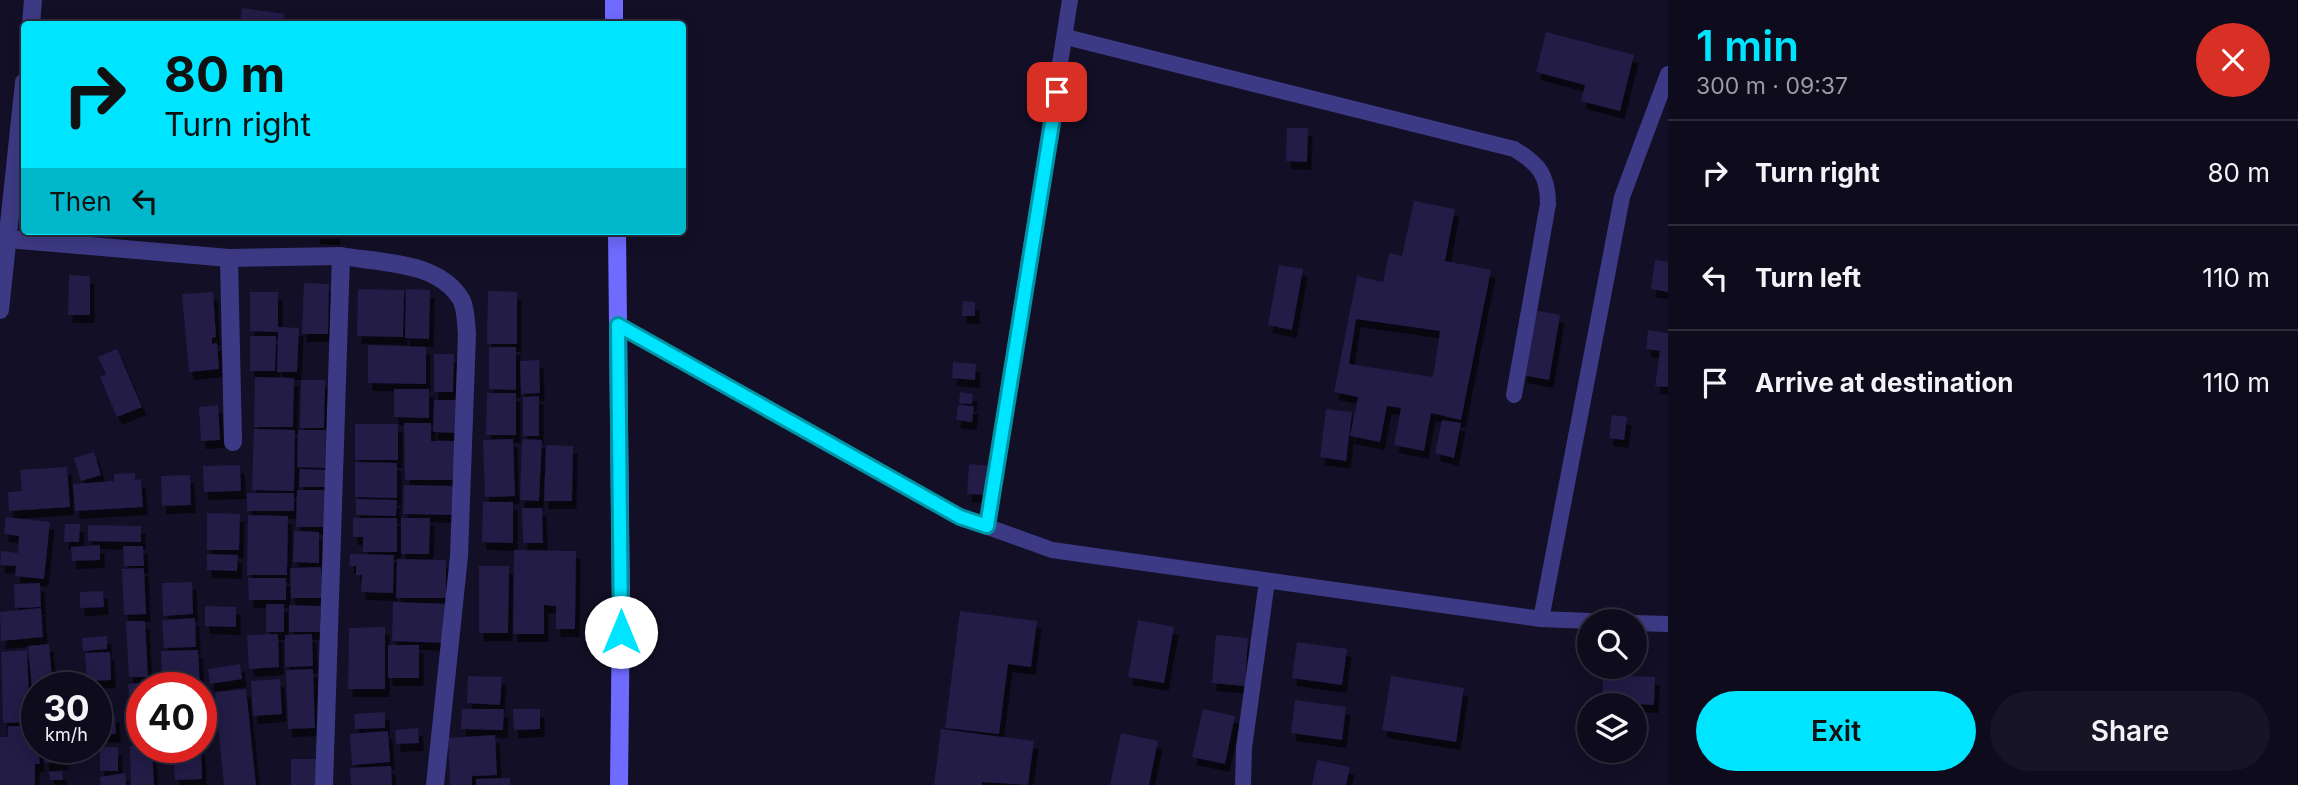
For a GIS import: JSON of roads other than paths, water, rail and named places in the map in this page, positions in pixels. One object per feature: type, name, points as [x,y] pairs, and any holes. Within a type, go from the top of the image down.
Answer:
[{"type":"street","points":[[31,21],[33,0]]},
{"type":"street","points":[[614,0],[614,21]]},
{"type":"street","points":[[0,310],[21,111]]},
{"type":"street","points":[[617,235],[621,607],[619,785]]},
{"type":"street","points":[[8,239],[229,258],[341,256],[428,271],[447,282],[463,302],[467,334],[459,556],[435,785]]},
{"type":"street","points":[[324,785],[341,256]]},
{"type":"street","points":[[229,258],[233,442]]},
{"type":"lane","points":[[987,526],[1070,0]]},
{"type":"lane","points":[[1066,37],[1514,149],[1537,163],[1548,184],[1548,204],[1514,395]]},
{"type":"lane","points":[[1541,619],[1622,197],[1668,74]]},
{"type":"lane","points":[[618,325],[960,517],[1052,550],[1541,619],[1577,620]]},
{"type":"lane","points":[[1243,785],[1244,748],[1267,581]]},
{"type":"lane","points":[[1647,623],[1668,624]]}]
